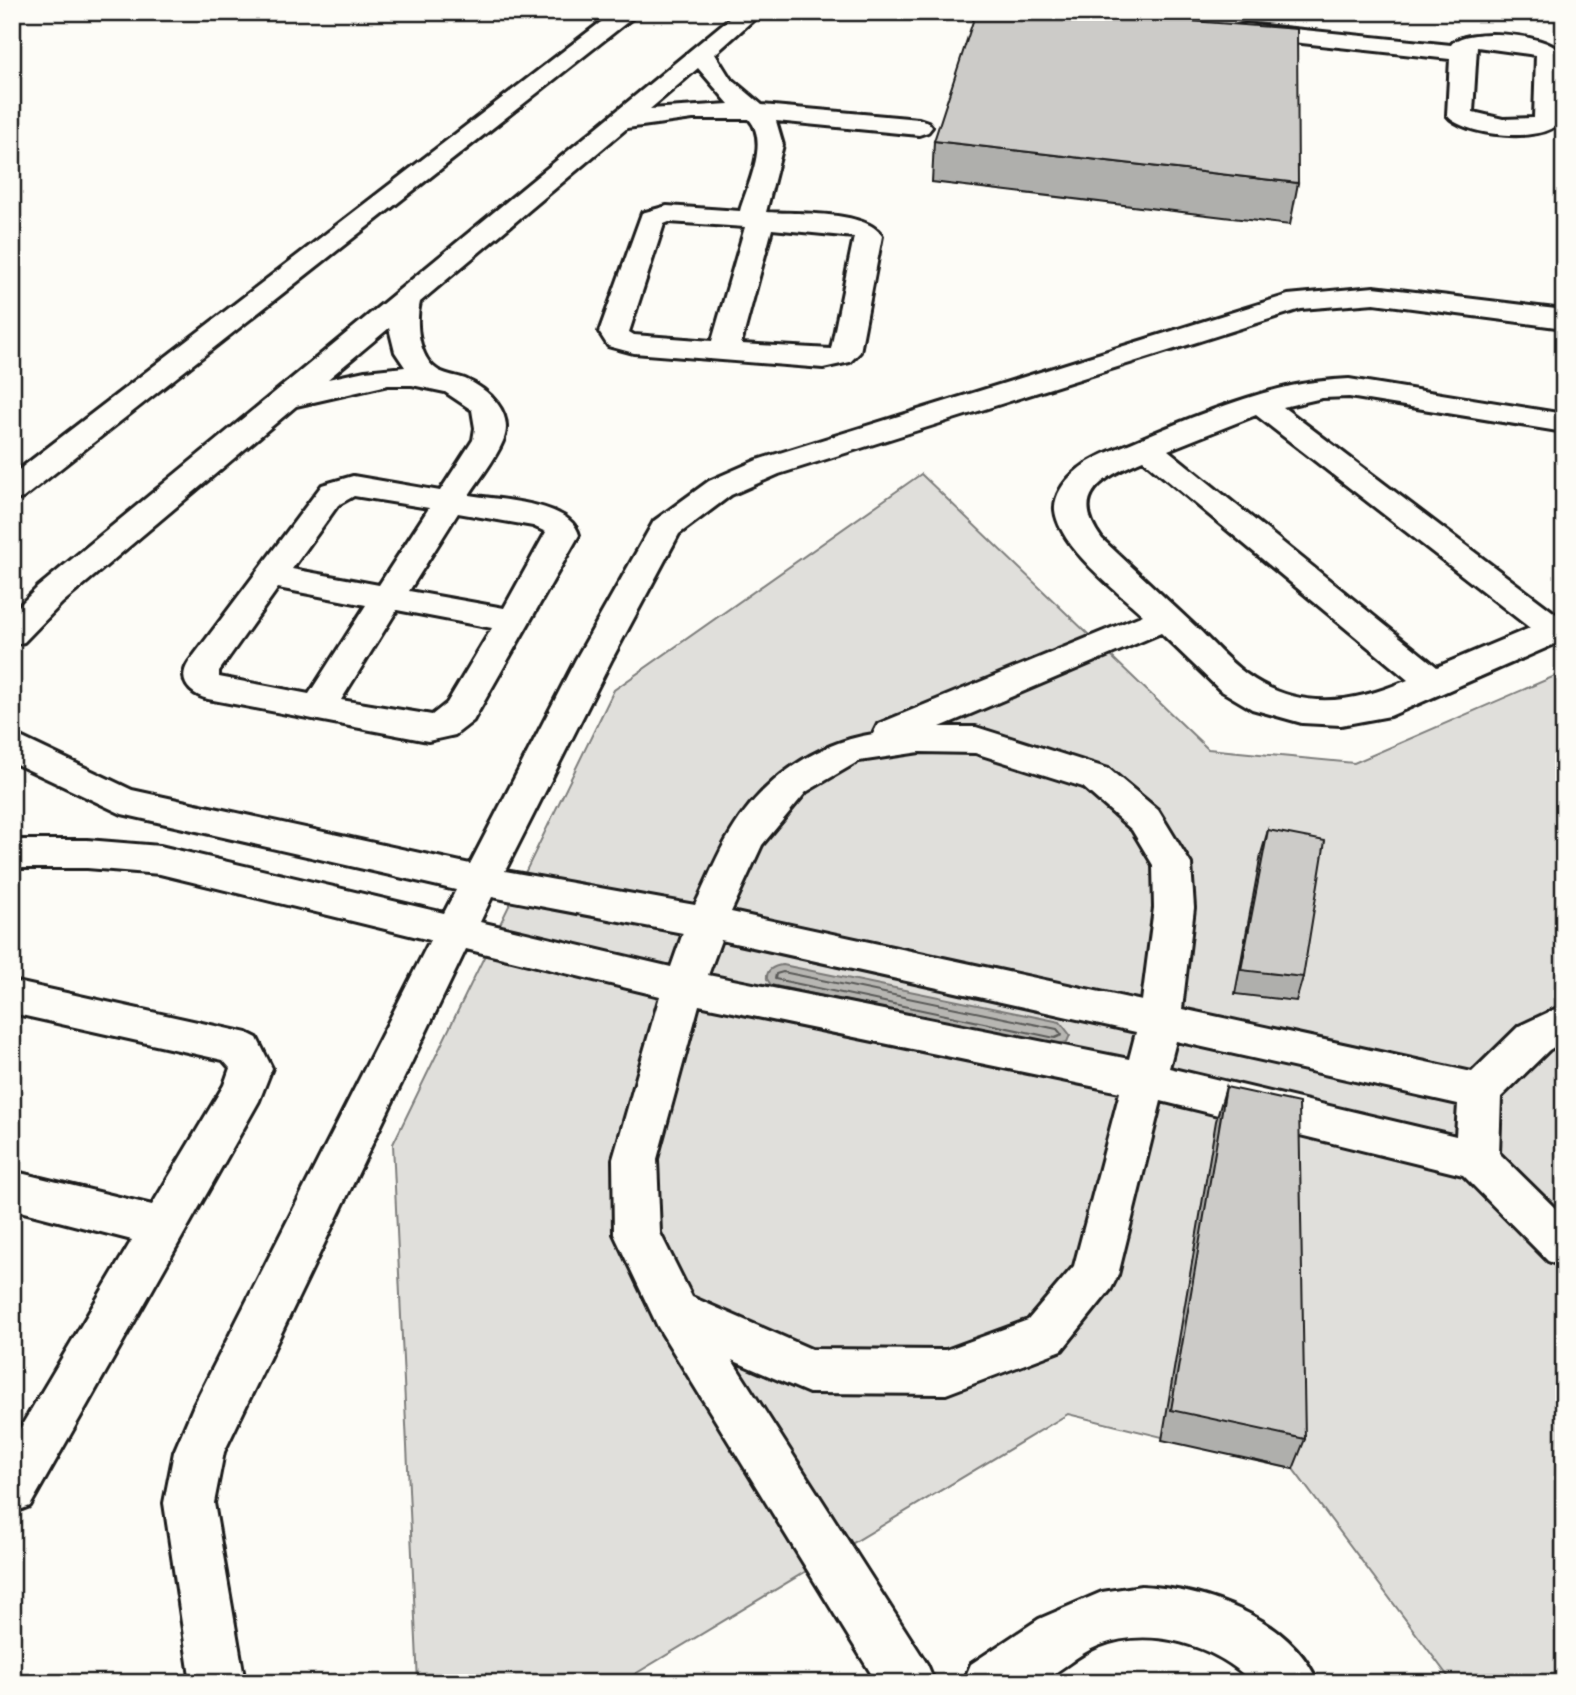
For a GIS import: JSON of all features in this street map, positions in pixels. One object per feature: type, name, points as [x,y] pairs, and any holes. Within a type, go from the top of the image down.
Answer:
[{"type":"street","points":[[12,491],[629,12]]},
{"type":"street","points":[[12,634],[50,595],[751,12]]},
{"type":"street","points":[[1227,26],[1463,53]]},
{"type":"street","points":[[1474,40],[1545,49],[1549,55],[1546,122],[1525,128],[1464,118],[1459,111],[1463,53],[1464,43],[1474,40]]},
{"type":"street","points":[[702,52],[723,85],[760,113],[767,127],[770,145],[761,220]]},
{"type":"street","points":[[617,122],[663,113],[712,110],[919,127]]},
{"type":"street","points":[[724,351],[761,220],[792,147],[800,133],[815,118]]},
{"type":"street","points":[[655,216],[851,226],[866,232],[868,236],[845,352],[840,356],[823,359],[724,351],[625,344],[618,340],[614,332],[655,216]]},
{"type":"street","points":[[218,1683],[190,1503],[199,1452],[211,1421],[456,929],[594,659],[666,528],[720,488],[768,467],[1298,301],[1374,295],[1564,319]]},
{"type":"street","points":[[406,299],[401,329],[405,344],[430,379]]},
{"type":"street","points":[[283,401],[370,378],[430,379],[464,388],[484,404],[493,425],[488,440],[318,708]]},
{"type":"street","points":[[1261,404],[1560,629],[1377,708],[1341,713],[1302,711],[1265,700],[1233,682],[1090,546],[1075,528],[1070,508],[1075,489],[1089,473],[1147,448],[1261,404],[1299,391],[1349,388],[1564,423]]},
{"type":"street","points":[[1147,448],[1435,684]]},
{"type":"street","points":[[363,487],[541,517],[561,527],[563,535],[460,712],[442,726],[428,727],[208,687],[201,680],[201,670],[269,576],[327,498],[342,488],[363,487]]},
{"type":"street","points":[[269,576],[515,621]]},
{"type":"street","points":[[908,1683],[675,1312],[637,1234],[635,1159],[684,986],[707,922],[746,838],[793,783],[850,750],[1165,619]]},
{"type":"street","points":[[675,1312],[809,1371],[946,1372],[1045,1335],[1095,1275],[1160,1020],[1174,908],[1172,864],[1145,820],[1096,778],[976,740],[920,739],[850,750]]},
{"type":"street","points":[[12,746],[122,801],[482,881],[707,922],[1480,1091]]},
{"type":"street","points":[[12,854],[87,854],[160,860],[456,929],[684,986],[1143,1079],[1477,1160],[1564,1247]]},
{"type":"street","points":[[12,997],[232,1045],[242,1050],[251,1068],[244,1089],[12,1489]]},
{"type":"street","points":[[1477,1160],[1480,1091],[1534,1038],[1564,1021]]},
{"type":"street","points":[[12,1190],[164,1227]]},
{"type":"street","points":[[990,1683],[1058,1639],[1103,1618],[1153,1612],[1206,1622],[1255,1648],[1291,1683]]},
{"type":"shaded area","points":[[921,474],[1208,749],[1354,763],[1564,672],[1564,1683],[1453,1683],[1293,1469],[1068,1414],[620,1683],[418,1683],[393,1144],[614,690]]},
{"type":"water","points":[[783,965],[1060,1022],[1070,1035],[1067,1042],[1055,1045],[771,985],[767,979],[769,970]]},
{"type":"building","points":[[976,12],[1074,12],[1297,29],[1298,183],[934,141]]},
{"type":"building","points":[[1268,830],[1325,841],[1303,977],[1241,970]]},
{"type":"building","points":[[1226,1087],[1299,1103],[1305,1439],[1171,1410]]}]
